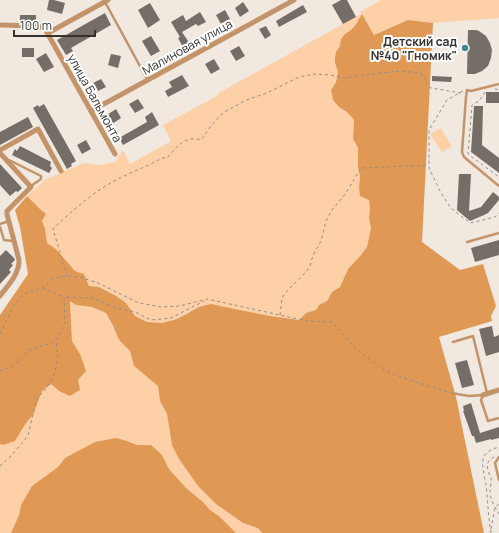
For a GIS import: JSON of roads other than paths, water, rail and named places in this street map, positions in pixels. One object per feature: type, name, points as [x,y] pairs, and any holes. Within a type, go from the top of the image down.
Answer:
[{"type":"street","name":"Малиновая улица","points":[[91,111],[294,0]]},
{"type":"street","points":[[0,25],[38,26],[45,29],[48,33],[107,1]]},
{"type":"street","name":"улица Бальмонта","points":[[48,33],[115,154]]},
{"type":"street","points":[[0,150],[38,129],[61,171]]},
{"type":"street","points":[[0,153],[31,187],[8,211],[7,214],[19,267],[16,274],[0,296]]},
{"type":"street","points":[[485,394],[499,390]]},
{"type":"lane","points":[[107,1],[147,80]]},
{"type":"lane","points":[[499,84],[471,91],[467,90],[462,152],[464,158],[499,186]]},
{"type":"lane","points":[[4,158],[40,175],[41,179],[31,187]]},
{"type":"lane","points":[[9,221],[0,225],[4,240],[14,241]]},
{"type":"lane","points":[[467,242],[499,233]]},
{"type":"lane","points":[[453,342],[473,336],[485,394],[481,400],[488,421],[499,418]]},
{"type":"lane","points":[[450,393],[469,396],[485,394]]},
{"type":"lane","points":[[499,457],[494,463],[499,480]]},
{"type":"place","name":"Детский сад №40 \"Гномик\"","points":[[465,48]]}]
